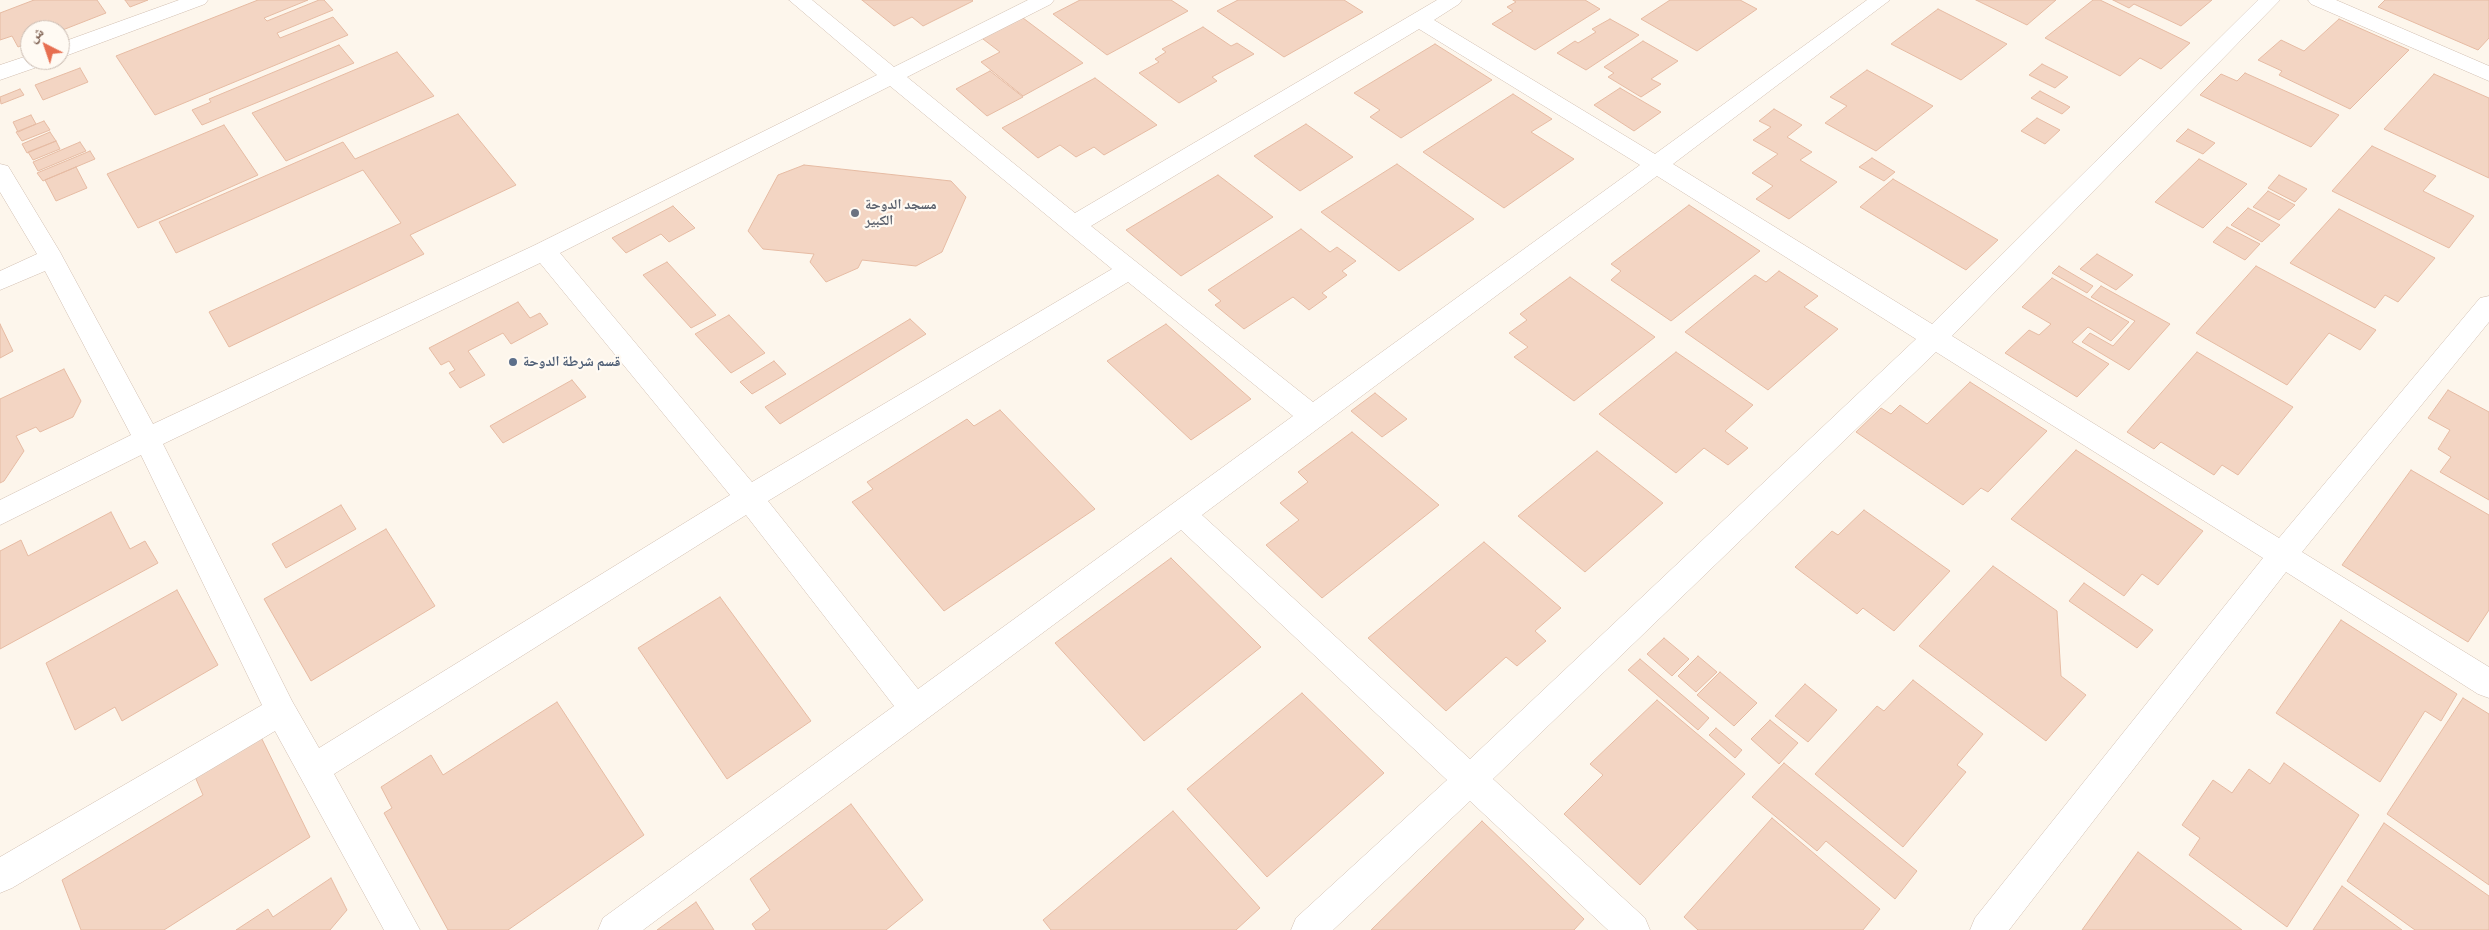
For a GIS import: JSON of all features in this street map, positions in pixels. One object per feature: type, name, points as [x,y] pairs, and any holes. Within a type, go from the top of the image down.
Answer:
[{"type":"street","points":[[70,47],[198,0]]},
{"type":"street","points":[[799,0],[1313,417]]},
{"type":"street","points":[[0,513],[148,439],[544,251],[1044,0]]},
{"type":"street","points":[[1074,225],[1452,0]]},
{"type":"street","points":[[615,930],[1880,0]]},
{"type":"street","points":[[1308,930],[1470,780],[1934,338],[2270,0]]},
{"type":"street","points":[[2318,0],[2489,74]]},
{"type":"street","points":[[1418,20],[1657,165],[2489,684]]},
{"type":"street","points":[[0,73],[20,66]]},
{"type":"street","points":[[0,172],[52,258],[148,439],[281,711],[312,770],[403,930]]},
{"type":"street","points":[[544,251],[749,498],[916,710]]},
{"type":"street","points":[[0,281],[52,258]]},
{"type":"street","points":[[312,770],[749,498],[1131,269]]},
{"type":"street","points":[[1987,930],[2282,555],[2489,305]]},
{"type":"street","points":[[1182,514],[1633,930]]},
{"type":"street","points":[[0,876],[281,711]]},
{"type":"building","points":[[34,0],[97,0],[106,13],[70,27],[70,20],[20,20],[20,46],[18,47],[12,36],[0,40],[0,13]]},
{"type":"building","points":[[125,0],[148,0],[130,7]]},
{"type":"building","points":[[258,0],[308,0],[264,18],[267,21],[319,0],[324,0],[333,10],[277,33],[280,38],[333,17],[348,35],[155,115],[116,56]]},
{"type":"building","points":[[862,0],[973,1],[923,26],[912,17],[894,26]]},
{"type":"building","points":[[1080,0],[1171,0],[1188,11],[1107,55],[1053,14]]},
{"type":"building","points":[[1238,0],[1344,0],[1363,12],[1284,57],[1217,11]]},
{"type":"building","points":[[1513,0],[1585,0],[1600,9],[1535,50],[1492,24],[1513,11],[1507,7],[1516,2]]},
{"type":"building","points":[[1670,0],[1740,0],[1757,9],[1697,51],[1641,19]]},
{"type":"building","points":[[1976,0],[2056,0],[2027,25]]},
{"type":"building","points":[[2093,0],[2100,0],[2190,43],[2161,69],[2140,58],[2120,76],[2045,38]]},
{"type":"building","points":[[2113,0],[2212,0],[2181,26],[2134,4],[2129,8]]},
{"type":"building","points":[[2385,0],[2489,0],[2489,38],[2478,50],[2378,7]]},
{"type":"building","points":[[1938,9],[2007,44],[1961,80],[1891,44]]},
{"type":"building","points":[[1019,15],[1083,63],[1023,96],[981,62],[1000,52],[979,36]]},
{"type":"building","points":[[1610,19],[1639,35],[1586,70],[1557,53],[1575,41],[1578,43],[1596,32],[1592,29]]},
{"type":"building","points":[[2339,19],[2409,50],[2350,109],[2279,75],[2282,71],[2258,60],[2281,40],[2304,51]]},
{"type":"building","points":[[1203,27],[1231,46],[1237,43],[1254,54],[1212,77],[1217,81],[1179,103],[1139,73],[1159,62],[1155,59],[1166,52],[1162,49]]},
{"type":"building","points":[[1643,41],[1678,61],[1651,79],[1661,84],[1641,97],[1608,77],[1614,73],[1604,67]]},
{"type":"building","points":[[1435,44],[1492,80],[1401,138],[1370,117],[1380,110],[1354,93]]},
{"type":"building","points":[[339,45],[354,63],[202,125],[192,110],[211,102],[209,99]]},
{"type":"building","points":[[397,52],[434,96],[286,161],[252,113]]},
{"type":"building","points":[[2042,64],[2068,77],[2055,88],[2029,75]]},
{"type":"building","points":[[80,68],[88,82],[43,100],[35,85]]},
{"type":"building","points":[[1867,70],[1933,106],[1876,151],[1825,123],[1847,106],[1830,97]]},
{"type":"building","points":[[990,71],[1023,97],[987,116],[956,89]]},
{"type":"building","points":[[2245,73],[2339,115],[2311,147],[2200,95],[2221,74],[2237,81]]},
{"type":"building","points":[[2434,74],[2489,98],[2489,178],[2384,129]]},
{"type":"building","points":[[1095,78],[1157,125],[1104,155],[1094,147],[1076,157],[1060,145],[1038,158],[1002,128]]},
{"type":"building","points":[[1620,88],[1661,112],[1634,131],[1594,105]]},
{"type":"building","points":[[20,89],[24,95],[1,104],[0,97]]},
{"type":"building","points":[[2040,91],[2070,107],[2062,114],[2031,98]]},
{"type":"building","points":[[1513,94],[1552,119],[1531,132],[1574,159],[1504,208],[1423,152]]},
{"type":"building","points":[[1774,109],[1802,125],[1787,137],[1812,152],[1800,160],[1837,182],[1789,219],[1756,199],[1773,186],[1752,173],[1778,154],[1753,140],[1771,127],[1759,121]]},
{"type":"building","points":[[458,114],[516,185],[410,235],[424,254],[229,347],[209,312],[401,223],[363,170],[176,253],[159,222],[343,142],[355,159]]},
{"type":"building","points":[[31,115],[36,124],[18,132],[13,122]]},
{"type":"building","points":[[2037,118],[2060,130],[2045,144],[2021,131]]},
{"type":"building","points":[[44,121],[50,130],[22,141],[16,132]]},
{"type":"building","points":[[1306,124],[1353,157],[1300,191],[1254,156]]},
{"type":"building","points":[[224,125],[258,175],[138,228],[107,174]]},
{"type":"building","points":[[2188,129],[2215,143],[2203,154],[2176,141]]},
{"type":"building","points":[[50,132],[56,141],[27,153],[22,144]]},
{"type":"building","points":[[56,141],[60,149],[33,160],[28,152]]},
{"type":"building","points":[[80,142],[86,151],[38,171],[33,162]]},
{"type":"building","points":[[2372,146],[2436,176],[2423,191],[2474,216],[2449,248],[2332,191]]},
{"type":"building","points":[[90,151],[95,159],[43,181],[37,173]]},
{"type":"building","points":[[1872,158],[1895,172],[1884,181],[1859,167]]},
{"type":"building","points":[[2199,159],[2247,184],[2203,228],[2155,202]]},
{"type":"building","points":[[1397,164],[1474,219],[1399,271],[1321,212]]},
{"type":"building","points":[[804,165],[951,181],[966,197],[942,252],[916,266],[862,260],[858,268],[826,282],[810,262],[814,254],[763,249],[748,231],[778,175]]},
{"type":"building","points":[[76,167],[87,188],[56,201],[45,180]]},
{"type":"building","points":[[1218,175],[1273,217],[1181,276],[1126,230]]},
{"type":"building","points":[[2279,175],[2307,189],[2295,202],[2268,188]]},
{"type":"building","points":[[1893,179],[1998,240],[1966,270],[1860,207]]},
{"type":"building","points":[[2268,191],[2295,205],[2279,220],[2253,207]]},
{"type":"building","points":[[1689,205],[1760,251],[1671,321],[1611,280],[1621,271],[1611,264]]},
{"type":"building","points":[[673,206],[695,228],[669,242],[661,234],[626,253],[612,238]]},
{"type":"building","points":[[2248,208],[2280,225],[2262,242],[2231,225]]},
{"type":"building","points":[[2339,209],[2435,258],[2398,302],[2385,295],[2375,308],[2290,263]]},
{"type":"building","points":[[2227,227],[2260,244],[2245,260],[2213,242]]},
{"type":"building","points":[[1301,229],[1330,252],[1337,247],[1356,261],[1342,271],[1347,275],[1322,293],[1327,297],[1309,310],[1293,297],[1244,329],[1215,305],[1221,301],[1208,290]]},
{"type":"building","points":[[2097,254],[2133,275],[2116,290],[2080,269]]},
{"type":"building","points":[[667,262],[716,315],[691,328],[643,275]]},
{"type":"building","points":[[2059,266],[2093,286],[2087,293],[2052,273]]},
{"type":"building","points":[[2256,266],[2376,330],[2360,350],[2329,333],[2287,385],[2196,333]]},
{"type":"building","points":[[1779,271],[1818,296],[1804,307],[1838,329],[1768,390],[1685,332],[1755,275],[1766,282]]},
{"type":"building","points":[[1570,277],[1655,337],[1574,401],[1514,357],[1528,347],[1509,333],[1527,320],[1520,314]]},
{"type":"building","points":[[2052,278],[2129,322],[2111,341],[2088,327],[2072,342],[2109,364],[2077,397],[2005,353],[2029,330],[2039,335],[2051,324],[2022,307]]},
{"type":"building","points":[[2101,286],[2170,324],[2129,370],[2082,342],[2090,333],[2113,346],[2135,321],[2091,297]]},
{"type":"building","points":[[518,302],[530,318],[540,313],[548,324],[511,344],[503,333],[468,351],[485,375],[460,388],[449,373],[455,370],[449,361],[441,365],[429,348]]},
{"type":"building","points":[[729,315],[765,353],[731,373],[695,334]]},
{"type":"building","points":[[910,319],[926,334],[780,424],[765,407]]},
{"type":"building","points":[[0,324],[13,351],[0,358]]},
{"type":"building","points":[[1166,324],[1251,399],[1191,440],[1107,361]]},
{"type":"building","points":[[1676,352],[1753,405],[1725,431],[1748,448],[1728,465],[1704,448],[1676,473],[1599,414]]},
{"type":"building","points":[[2197,352],[2293,407],[2238,475],[2222,465],[2214,475],[2161,442],[2154,449],[2127,432]]},
{"type":"building","points":[[774,361],[786,374],[752,394],[740,382]]},
{"type":"building","points":[[64,369],[81,401],[73,417],[40,432],[36,427],[16,436],[24,451],[4,481],[0,483],[0,399]]},
{"type":"building","points":[[572,380],[586,397],[503,443],[490,426]]},
{"type":"building","points":[[1970,382],[2047,431],[1988,492],[1981,488],[1963,505],[1856,432],[1881,408],[1891,414],[1900,405],[1927,424]]},
{"type":"building","points":[[2448,390],[2489,412],[2489,500],[2440,472],[2451,457],[2438,449],[2450,430],[2428,418]]},
{"type":"building","points":[[1375,393],[1407,419],[1382,437],[1351,411]]},
{"type":"building","points":[[1000,410],[1095,509],[944,611],[852,502],[873,489],[867,482],[967,419],[974,426]]},
{"type":"building","points":[[1352,432],[1439,505],[1322,598],[1266,545],[1299,520],[1280,503],[1308,482],[1298,472]]},
{"type":"building","points":[[2076,450],[2203,531],[2158,585],[2142,574],[2124,596],[2011,519]]},
{"type":"building","points":[[1597,451],[1663,503],[1585,572],[1518,516]]},
{"type":"building","points":[[2411,470],[2489,515],[2489,610],[2468,642],[2342,565]]},
{"type":"building","points":[[341,505],[356,529],[286,568],[272,544]]},
{"type":"building","points":[[1864,510],[1950,571],[1894,631],[1863,608],[1857,614],[1795,567],[1832,531],[1838,535]]},
{"type":"building","points":[[111,512],[130,549],[145,541],[158,563],[0,649],[0,551],[21,540],[28,556]]},
{"type":"building","points":[[386,529],[435,606],[311,681],[264,599]]},
{"type":"building","points":[[1484,542],[1561,608],[1535,631],[1546,641],[1517,666],[1506,657],[1446,711],[1368,638]]},
{"type":"building","points":[[1171,558],[1261,647],[1144,741],[1055,643]]},
{"type":"building","points":[[1993,566],[2057,611],[2061,676],[2086,695],[2046,741],[1919,646]]},
{"type":"building","points":[[2084,583],[2153,630],[2137,648],[2069,601]]},
{"type":"building","points":[[177,590],[218,665],[122,721],[115,707],[75,730],[46,663]]},
{"type":"building","points":[[720,597],[811,721],[727,779],[638,648]]},
{"type":"building","points":[[2341,620],[2457,694],[2441,721],[2425,711],[2380,782],[2276,713]]},
{"type":"building","points":[[1664,638],[1689,659],[1672,676],[1647,654]]},
{"type":"building","points":[[1698,656],[1717,672],[1696,692],[1678,676]]},
{"type":"building","points":[[1640,659],[1709,718],[1698,730],[1628,670]]},
{"type":"building","points":[[1720,672],[1757,703],[1734,726],[1697,695]]},
{"type":"building","points":[[1913,680],[1983,734],[1957,765],[1966,772],[1903,847],[1815,774],[1877,706],[1884,711]]},
{"type":"building","points":[[1805,684],[1837,710],[1808,742],[1775,716]]},
{"type":"building","points":[[1302,693],[1384,773],[1267,877],[1187,789]]},
{"type":"building","points":[[2463,698],[2489,714],[2489,885],[2387,814]]},
{"type":"building","points":[[1657,700],[1745,774],[1640,885],[1564,814],[1603,775],[1590,764]]},
{"type":"building","points":[[557,702],[644,835],[508,930],[448,930],[384,813],[392,808],[381,787],[431,755],[443,775]]},
{"type":"building","points":[[1770,720],[1798,743],[1779,764],[1751,739]]},
{"type":"building","points":[[1716,728],[1742,750],[1735,758],[1709,735]]},
{"type":"building","points":[[258,731],[310,837],[164,930],[81,930],[62,880],[203,795],[192,770]]},
{"type":"building","points":[[1784,763],[1917,871],[1895,899],[1826,841],[1817,851],[1752,797]]},
{"type":"building","points":[[2284,763],[2359,815],[2287,927],[2189,855],[2200,838],[2182,825],[2213,780],[2232,793],[2249,769],[2270,784]]},
{"type":"building","points":[[851,804],[923,900],[886,930],[756,930],[752,924],[770,910],[750,879]]},
{"type":"building","points":[[1173,811],[1260,908],[1236,930],[1051,930],[1043,920]]},
{"type":"building","points":[[1772,818],[1880,909],[1863,930],[1698,930],[1684,917]]},
{"type":"building","points":[[1482,821],[1584,919],[1574,930],[1371,930]]},
{"type":"building","points":[[2384,823],[2489,896],[2489,930],[2415,930],[2347,881]]},
{"type":"building","points":[[2138,852],[2242,930],[2082,930]]},
{"type":"building","points":[[331,878],[347,910],[330,930],[236,930],[268,909],[273,917]]},
{"type":"building","points":[[2342,886],[2402,930],[2313,930]]},
{"type":"building","points":[[696,902],[714,930],[657,930]]},
{"type":"place","name":"مسجد الدوحة الكبير","points":[[855,213]]},
{"type":"place","name":"قسم شرطة الدوحة","points":[[513,362]]}]
